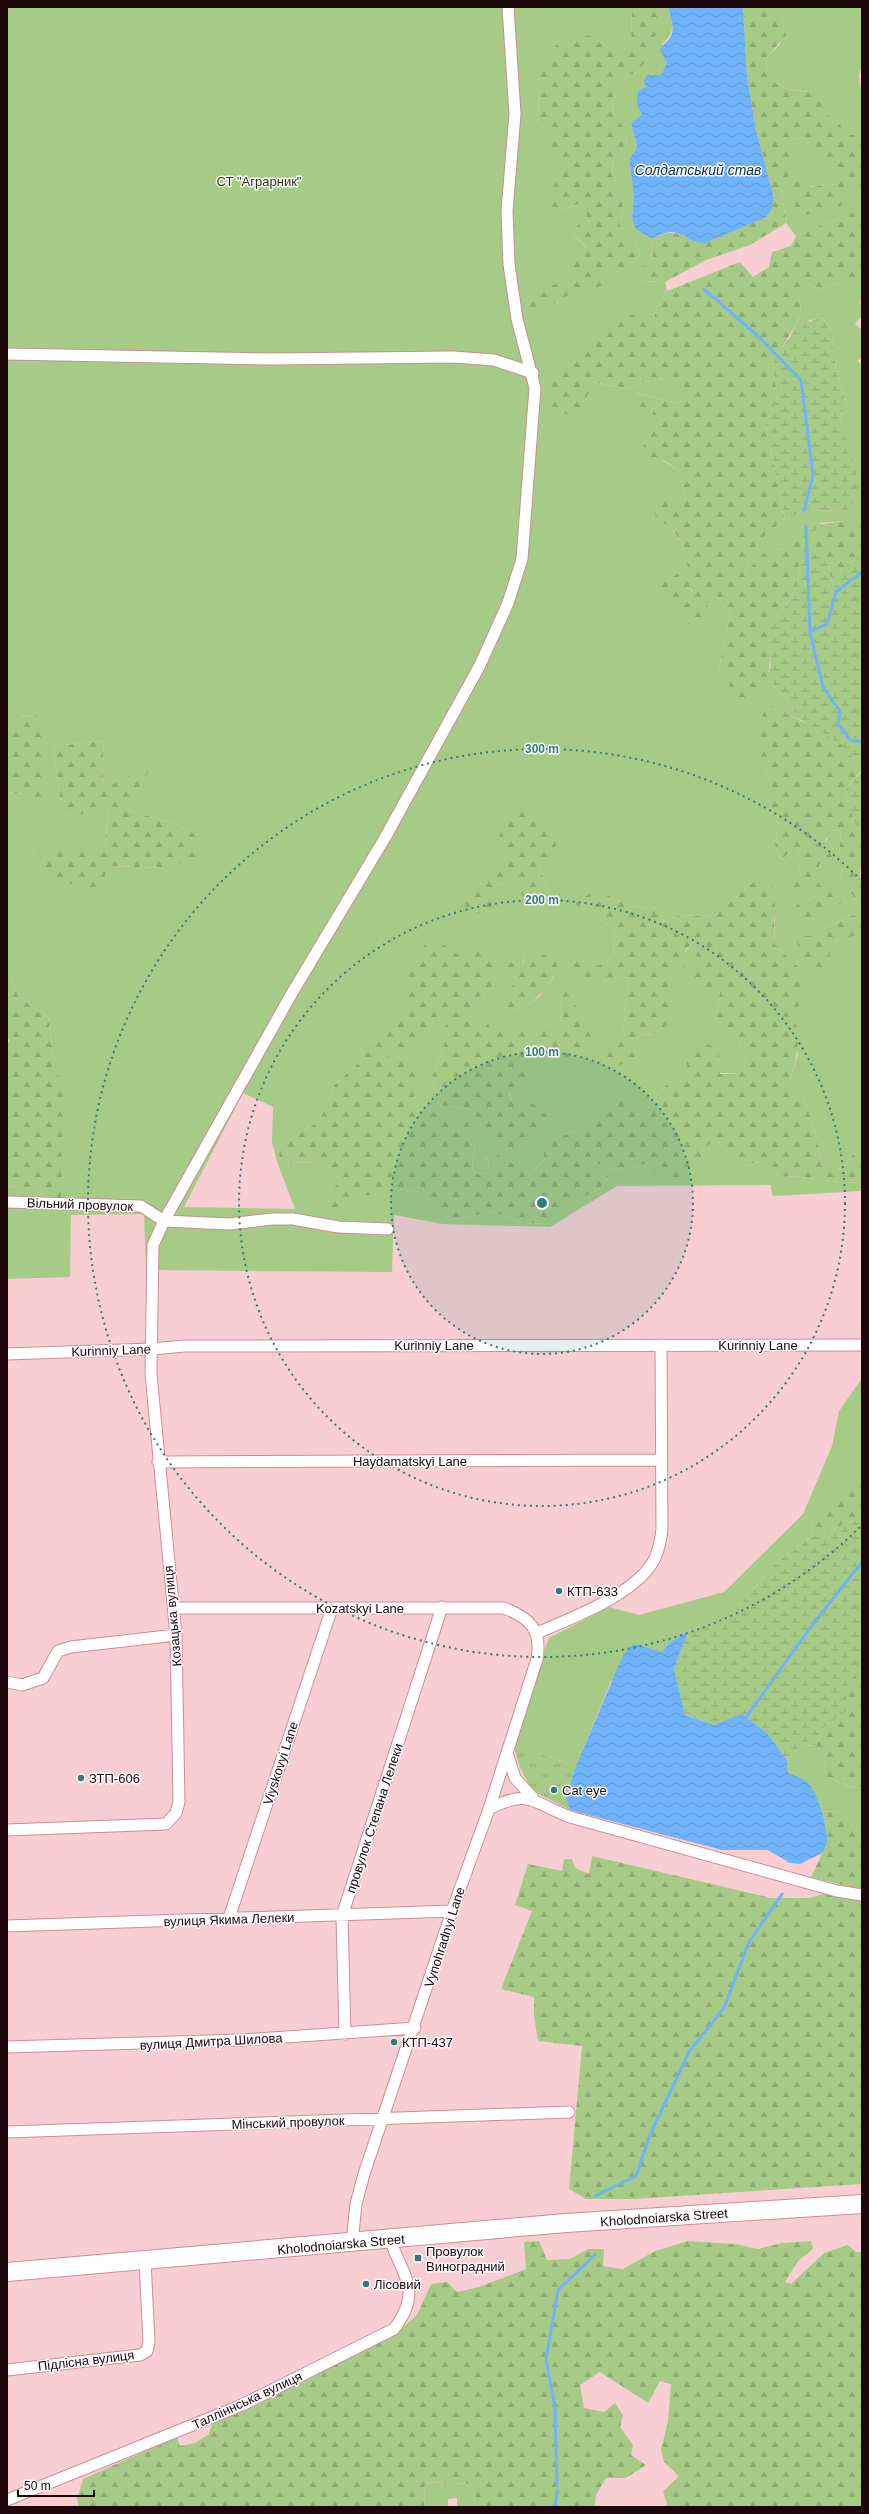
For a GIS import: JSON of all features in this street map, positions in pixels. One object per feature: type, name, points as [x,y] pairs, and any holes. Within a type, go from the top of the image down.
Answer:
[{"type":"main road","name":"Kholodnoiarska Street","points":[[7,2272],[574,2223],[862,2204]]},
{"type":"street","points":[[164,1221],[292,993],[386,836],[480,665],[508,603],[522,559],[535,388],[533,373],[517,319],[509,264],[508,211],[515,114],[508,7]]},
{"type":"street","points":[[7,354],[273,359],[453,357],[494,360],[533,373]]},
{"type":"street","name":"Вільний провулок","points":[[7,1202],[140,1206],[164,1221],[230,1224],[272,1219],[293,1219],[338,1227],[388,1229]]},
{"type":"street","name":"Козацька вулиця","points":[[7,1830],[166,1824],[176,1813],[179,1802],[176,1635],[158,1462],[151,1374],[153,1245],[164,1221]]},
{"type":"street","points":[[537,1633],[602,1604],[631,1584],[654,1560],[660,1544],[662,1529],[662,1345]]},
{"type":"street","name":"Kurinniy Lane","points":[[7,1354],[152,1350],[184,1346],[862,1345]]},
{"type":"street","name":"Haydamatskyi Lane","points":[[158,1462],[662,1460]]},
{"type":"street","name":"провулок Степана Лелеки","points":[[345,2034],[342,1916],[442,1607]]},
{"type":"street","name":"Kozatskyi Lane","points":[[174,1608],[504,1608],[518,1614],[529,1622],[537,1633]]},
{"type":"street","name":"Viyskovyi Lane","points":[[229,1918],[332,1608]]},
{"type":"street","name":"Vynohradnyi Lane","points":[[352,2243],[356,2204],[382,2119],[415,2028],[452,1911],[489,1809],[507,1753],[536,1659],[539,1646],[537,1633]]},
{"type":"street","points":[[7,1682],[22,1685],[43,1678],[58,1650],[71,1647],[176,1635]]},
{"type":"street","points":[[507,1753],[516,1778],[533,1798],[550,1809],[570,1817],[830,1890],[862,1895]]},
{"type":"street","points":[[489,1809],[508,1799],[533,1798]]},
{"type":"street","name":"вулиця Якима Лелеки","points":[[7,1926],[229,1918],[342,1916],[452,1911]]},
{"type":"street","name":"вулиця Дмитра Шилова","points":[[7,2047],[157,2044],[345,2034],[415,2028]]},
{"type":"street","name":"Мінський провулок","points":[[7,2132],[569,2112]]},
{"type":"street","name":"Талліннська вулиця","points":[[7,2500],[242,2405],[394,2329],[405,2314],[410,2299],[408,2278],[398,2261],[390,2239]]},
{"type":"street","name":"Підлісна вулиця","points":[[7,2370],[140,2355],[147,2351],[149,2342],[145,2261]]},
{"type":"green space","name":"СТ \"Аграрник\"","points":[[7,7],[668,7],[672,23],[672,31],[662,44],[667,62],[661,75],[654,76],[646,87],[642,114],[631,123],[637,147],[629,160],[634,195],[632,218],[637,229],[652,239],[653,264],[635,281],[665,282],[667,291],[658,305],[654,318],[622,319],[593,382],[627,389],[645,382],[664,379],[682,384],[680,404],[637,393],[637,409],[663,418],[642,447],[679,471],[685,496],[684,504],[656,517],[670,528],[679,538],[684,550],[688,567],[663,583],[687,587],[707,605],[715,595],[730,613],[719,668],[762,689],[772,662],[772,682],[801,720],[780,712],[769,703],[761,760],[768,774],[768,797],[778,823],[775,846],[782,859],[798,845],[800,874],[809,880],[816,896],[796,905],[812,921],[826,909],[824,888],[813,878],[831,830],[841,831],[839,855],[845,861],[840,878],[858,903],[862,903],[862,912],[848,917],[810,936],[795,935],[803,959],[814,971],[826,970],[830,957],[828,942],[862,934],[862,1150],[850,1157],[842,1170],[819,1159],[818,1141],[804,1097],[790,1080],[798,1055],[790,1012],[797,967],[774,943],[775,917],[753,882],[713,917],[679,915],[664,923],[661,909],[628,906],[596,890],[575,904],[615,929],[613,957],[598,966],[593,984],[620,977],[629,978],[623,1033],[605,1039],[634,1059],[639,1035],[652,1034],[669,1024],[670,972],[693,942],[701,945],[697,960],[700,971],[720,992],[715,1019],[735,1032],[746,1058],[742,1074],[688,1071],[665,1086],[644,1113],[635,1115],[596,1113],[578,1131],[545,1142],[544,1160],[530,1174],[485,1155],[493,1170],[480,1175],[472,1172],[475,1140],[427,1108],[413,1104],[402,1058],[386,1056],[385,1049],[427,1033],[435,1017],[447,1021],[445,1042],[431,1080],[440,1105],[472,1110],[482,1128],[513,1104],[492,1031],[464,1017],[475,1000],[495,987],[457,955],[417,962],[406,971],[408,1007],[394,1029],[363,1047],[362,1060],[335,1084],[319,1121],[277,1148],[281,1163],[324,1162],[345,1178],[355,1195],[375,1195],[389,1188],[420,1192],[449,1220],[493,1212],[523,1223],[548,1224],[567,1206],[599,1189],[609,1176],[581,1174],[591,1161],[616,1170],[650,1163],[694,1180],[704,1149],[716,1139],[734,1162],[745,1166],[760,1161],[770,1160],[779,1177],[789,1176],[852,1183],[862,1182],[862,1191],[773,1196],[770,1185],[617,1186],[550,1227],[443,1224],[394,1215],[392,1272],[146,1270],[144,1214],[71,1215],[70,1277],[7,1279],[7,1186],[35,1188],[44,1197],[53,1054],[48,1017],[18,996],[10,976],[7,975],[7,792],[23,794],[40,806],[36,715],[7,717]],"holes":[[[632,11],[658,33],[649,42],[649,58],[638,71],[621,80],[614,98],[612,108],[613,113],[617,121],[624,129],[627,141],[614,159],[611,174],[621,192],[622,212],[620,226],[636,243],[640,254],[622,271],[605,273],[600,286],[564,297],[541,312],[548,287],[571,277],[571,251],[586,248],[574,235],[579,221],[589,223],[583,203],[554,212],[556,181],[565,167],[547,150],[547,132],[537,120],[540,94],[538,76],[590,35],[612,51],[623,51],[631,43]],[[104,741],[102,790],[149,771],[126,809],[174,824],[198,835],[163,868],[108,866],[105,849],[108,810],[66,816],[61,803],[53,746]],[[505,859],[539,868],[547,886],[525,902],[513,881],[495,885],[495,907],[472,886],[483,883],[484,872]],[[526,955],[554,977],[540,996],[522,1010],[504,1007]],[[560,998],[568,1058],[541,1020],[553,1028],[562,1025]],[[243,1093],[273,1107],[272,1143],[277,1162],[295,1209],[184,1207]]]},
{"type":"green space","points":[[642,7],[658,8],[664,13],[658,33],[649,42],[649,58],[638,71],[621,80],[614,98],[612,108],[613,113],[624,129],[627,141],[614,159],[611,174],[621,192],[622,211],[620,226],[636,243],[640,254],[622,271],[605,273],[601,286],[564,297],[541,312],[534,313],[530,308],[530,301],[548,287],[571,277],[571,251],[586,247],[574,235],[579,221],[589,222],[582,203],[554,212],[544,207],[556,181],[565,167],[547,150],[547,132],[537,120],[540,94],[538,76],[556,45],[590,35],[612,51],[623,51],[631,43],[632,11]]},
{"type":"green space","points":[[743,7],[781,7],[778,14],[785,23],[786,35],[767,57],[766,73],[778,85],[784,88],[796,91],[819,93],[823,112],[840,124],[846,134],[862,135],[862,189],[849,190],[841,206],[794,218],[795,200],[799,193],[789,185],[795,179],[812,187],[835,184],[835,170],[804,138],[793,139],[792,170],[781,188],[786,223],[750,245],[706,260],[665,282],[635,281],[638,268],[653,264],[652,239],[662,234],[671,233],[698,241],[715,239],[774,198],[756,130],[747,76]]},
{"type":"green space","points":[[780,7],[862,7],[862,65],[859,75],[862,98],[862,135],[846,134],[840,124],[823,112],[807,91],[784,88],[766,73],[767,57],[780,44],[785,23],[778,14]]},
{"type":"green space","points":[[804,138],[835,170],[836,184],[816,186],[862,189],[862,208],[796,236],[786,223],[781,188],[792,170],[792,139]]},
{"type":"green space","points":[[862,208],[862,280],[846,280],[820,290],[808,284],[799,294],[801,315],[772,365],[778,398],[765,423],[785,520],[763,537],[758,543],[751,556],[744,576],[761,555],[783,543],[800,528],[806,546],[798,561],[799,571],[796,589],[786,605],[768,628],[770,664],[762,689],[756,698],[738,699],[719,668],[730,613],[715,595],[707,605],[708,624],[695,632],[680,613],[693,591],[687,587],[681,600],[668,602],[656,595],[663,583],[688,567],[684,550],[679,538],[670,528],[656,518],[653,505],[669,496],[684,504],[685,496],[679,471],[665,461],[645,458],[642,447],[663,418],[636,409],[636,393],[680,404],[681,384],[664,379],[645,382],[627,389],[594,382],[577,417],[546,409],[550,384],[569,362],[622,319],[644,310],[654,318],[658,305],[667,291],[740,262],[753,277],[769,267],[772,252],[791,246],[796,236]]},
{"type":"green space","points":[[846,280],[862,280],[862,300],[860,300],[862,316],[855,324],[862,330],[862,358],[857,361],[862,365],[862,520],[817,523],[801,528],[783,543],[761,555],[744,577],[751,553],[760,538],[785,520],[804,511],[850,510],[847,445],[840,420],[847,404],[836,370],[832,333],[823,318],[810,320],[790,336],[801,315],[799,294],[808,284],[820,290]]},
{"type":"green space","points":[[823,318],[832,333],[836,370],[847,404],[840,420],[860,484],[850,510],[804,511],[785,520],[765,423],[778,398],[772,365],[787,341],[798,328],[814,320]]},
{"type":"green space","points":[[861,519],[862,549],[858,557],[840,570],[842,581],[833,588],[826,556],[812,555],[811,539],[822,524]]},
{"type":"green space","points":[[817,523],[822,524],[811,539],[812,554],[826,556],[833,588],[841,581],[840,570],[858,557],[862,549],[862,770],[842,745],[801,720],[772,682],[768,628],[786,605],[796,589],[799,571],[798,561],[806,546],[800,528]]},
{"type":"green space","points":[[769,703],[777,709],[835,738],[846,748],[862,770],[845,790],[859,838],[862,841],[860,878],[862,880],[862,903],[858,903],[840,878],[845,861],[839,855],[841,831],[831,830],[825,841],[832,857],[822,859],[813,878],[824,888],[840,890],[841,903],[826,909],[812,921],[797,916],[796,905],[816,896],[809,881],[798,891],[787,892],[786,883],[793,876],[800,874],[798,846],[782,859],[775,846],[778,823],[768,797],[768,774],[761,760],[759,733],[762,716]]},
{"type":"green space","points":[[36,715],[46,746],[40,806],[23,794],[7,792],[7,717]]},
{"type":"green space","points":[[104,741],[102,790],[140,770],[149,771],[126,809],[174,824],[198,835],[198,858],[163,868],[108,866],[100,891],[49,878],[37,848],[105,849],[108,811],[66,816],[61,803],[53,746]]},
{"type":"green space","points":[[862,771],[862,841],[859,838],[845,790]]},
{"type":"green space","points":[[521,809],[556,830],[555,856],[539,868],[547,886],[542,899],[525,902],[513,881],[495,885],[495,907],[475,914],[463,904],[472,886],[483,883],[483,872],[505,859],[499,846],[501,819]]},
{"type":"green space","points":[[769,878],[775,891],[774,943],[798,967],[804,1002],[790,1012],[795,1020],[797,1028],[798,1046],[795,1064],[790,1080],[804,1097],[818,1141],[819,1159],[842,1170],[850,1157],[862,1150],[862,1182],[852,1183],[789,1176],[779,1177],[770,1161],[760,1161],[745,1166],[734,1162],[716,1139],[704,1149],[694,1181],[655,1174],[650,1163],[616,1170],[591,1161],[581,1174],[603,1169],[609,1176],[599,1189],[567,1206],[548,1224],[523,1223],[493,1212],[449,1220],[420,1192],[389,1188],[375,1195],[355,1195],[349,1209],[331,1207],[329,1192],[344,1178],[324,1162],[281,1163],[277,1148],[319,1121],[335,1084],[362,1060],[363,1047],[394,1029],[407,1007],[406,971],[417,962],[429,935],[457,954],[473,946],[494,963],[495,987],[475,1000],[464,1017],[485,1018],[492,1031],[525,1031],[527,1086],[509,1093],[513,1104],[526,1098],[549,1117],[527,1149],[512,1153],[482,1128],[472,1110],[440,1105],[431,1080],[445,1042],[446,1021],[435,1017],[427,1033],[405,1049],[386,1049],[386,1056],[402,1058],[417,1069],[413,1104],[427,1108],[445,1120],[467,1121],[475,1140],[472,1171],[480,1175],[493,1170],[485,1154],[489,1150],[530,1174],[544,1160],[544,1142],[578,1131],[595,1113],[623,1100],[635,1115],[644,1113],[665,1086],[688,1071],[685,1053],[699,1039],[718,1050],[720,1074],[741,1074],[746,1058],[735,1032],[715,1019],[720,992],[701,992],[688,979],[697,967],[695,958],[701,945],[693,942],[685,951],[685,971],[670,972],[670,1024],[652,1034],[639,1035],[634,1060],[613,1067],[602,1052],[605,1039],[623,1033],[629,978],[620,977],[593,984],[564,964],[577,954],[598,966],[613,957],[615,929],[575,904],[596,889],[628,906],[661,909],[664,923],[679,915],[713,917],[753,882]]},
{"type":"green space","points":[[862,912],[862,934],[829,942],[830,957],[826,971],[814,971],[803,959],[794,934],[810,936],[848,917]]},
{"type":"green space","points":[[526,954],[550,956],[558,963],[553,978],[544,990],[522,1010],[503,1007],[517,976],[505,975],[509,962],[523,964]]},
{"type":"green space","points":[[7,975],[10,976],[18,996],[48,1017],[53,1054],[63,1095],[61,1200],[44,1197],[35,1188],[7,1186],[7,1042],[10,1042],[7,1037]]},
{"type":"green space","points":[[564,989],[590,1027],[591,1042],[568,1058],[534,1032],[541,1020],[553,1028],[562,1025],[560,998]]},
{"type":"green space","points":[[862,1378],[862,1483],[812,1520],[811,1537],[778,1561],[726,1620],[689,1630],[669,1643],[662,1652],[611,1681],[575,1768],[565,1762],[514,1746],[529,1694],[549,1638],[609,1607],[639,1615],[724,1592],[803,1514],[832,1446],[839,1411]]},
{"type":"green space","points":[[862,1483],[862,1518],[811,1537],[812,1520],[846,1488]]},
{"type":"green space","points":[[862,1518],[862,1675],[846,1687],[846,1711],[822,1729],[816,1745],[802,1746],[787,1760],[767,1733],[754,1725],[747,1717],[714,1725],[685,1715],[674,1668],[689,1630],[726,1620],[778,1561],[811,1537]]},
{"type":"green space","points":[[862,1675],[862,1787],[855,1788],[826,1777],[824,1756],[816,1745],[822,1729],[846,1710],[846,1687]]},
{"type":"green space","points":[[816,1745],[824,1756],[826,1777],[854,1788],[862,1787],[862,1837],[839,1811],[820,1812],[816,1797],[810,1787],[802,1780],[788,1773],[787,1760],[802,1746]]},
{"type":"green space","points":[[514,1746],[565,1762],[575,1768],[566,1798],[570,1810],[535,1791],[523,1774]]},
{"type":"green space","points":[[839,1811],[862,1837],[862,1890],[811,1877],[825,1845],[826,1828],[820,1812]]},
{"type":"green space","points":[[592,1856],[771,1898],[810,1898],[828,1892],[862,1901],[862,2184],[634,2199],[586,2199],[569,2189],[582,2046],[538,2041],[534,2016],[534,1997],[501,1989],[532,1911],[515,1905],[528,1864],[562,1871],[564,1859],[572,1859],[575,1868],[589,1874]]},
{"type":"green space","points":[[539,2241],[547,2260],[570,2259],[588,2249],[604,2249],[603,2266],[623,2269],[655,2251],[688,2241],[735,2244],[758,2249],[782,2243],[811,2241],[813,2249],[798,2261],[785,2282],[791,2284],[824,2253],[848,2245],[856,2252],[862,2252],[862,2507],[668,2507],[663,2492],[679,2476],[664,2462],[661,2450],[668,2421],[671,2384],[660,2381],[648,2403],[600,2372],[580,2385],[584,2408],[604,2412],[615,2403],[623,2415],[620,2427],[633,2445],[631,2455],[646,2465],[626,2478],[606,2478],[596,2495],[595,2507],[475,2507],[474,2484],[425,2482],[424,2507],[79,2507],[77,2499],[83,2479],[177,2437],[180,2446],[195,2443],[209,2434],[212,2424],[269,2399],[399,2331],[417,2315],[431,2284],[447,2282],[457,2292],[479,2287],[526,2269],[524,2242]]},
{"type":"green space","points":[[425,2482],[474,2484],[475,2507],[457,2507],[457,2498],[448,2499],[448,2507],[424,2507]]},
{"type":"water","name":"Солдатський став","points":[[668,7],[743,7],[747,76],[756,130],[774,198],[771,211],[764,218],[705,243],[669,232],[652,239],[636,229],[632,218],[634,195],[629,160],[637,147],[631,123],[642,114],[637,105],[638,91],[646,87],[644,80],[647,75],[661,75],[667,62],[660,51],[672,33],[672,22]]},
{"type":"water","points":[[689,1630],[674,1668],[685,1715],[714,1725],[742,1714],[767,1733],[787,1760],[788,1773],[806,1781],[815,1794],[824,1820],[827,1836],[827,1842],[822,1853],[800,1864],[790,1863],[768,1850],[722,1850],[570,1810],[566,1798],[575,1768],[623,1655],[634,1644],[662,1652],[669,1643]]},
{"type":"waterway","points":[[704,289],[759,337],[801,380],[813,475],[804,511]]},
{"type":"waterway","points":[[806,526],[810,632],[823,687],[840,711],[838,724],[850,740],[862,742]]},
{"type":"waterway","points":[[810,632],[827,624],[836,592],[862,572]]},
{"type":"waterway","points":[[747,1720],[747,1716],[810,1628],[862,1562]]},
{"type":"waterway","points":[[595,2196],[636,2176],[650,2135],[689,2052],[724,2008],[749,1942],[782,1894]]},
{"type":"waterway","points":[[557,2486],[555,2408],[546,2359],[558,2290],[595,2255]]},
{"type":"waterway","points":[[555,2507],[557,2491]]},
{"type":"place","name":"КТП-633","points":[[559,1591]]},
{"type":"place","name":"ЗТП-606","points":[[81,1778]]},
{"type":"place","name":"Cat eye","points":[[554,1790]]},
{"type":"place","name":"КТП-437","points":[[394,2042]]},
{"type":"place","name":"Провулок Виноградний","points":[[418,2258]]},
{"type":"place","name":"Лісовий","points":[[366,2284]]}]
